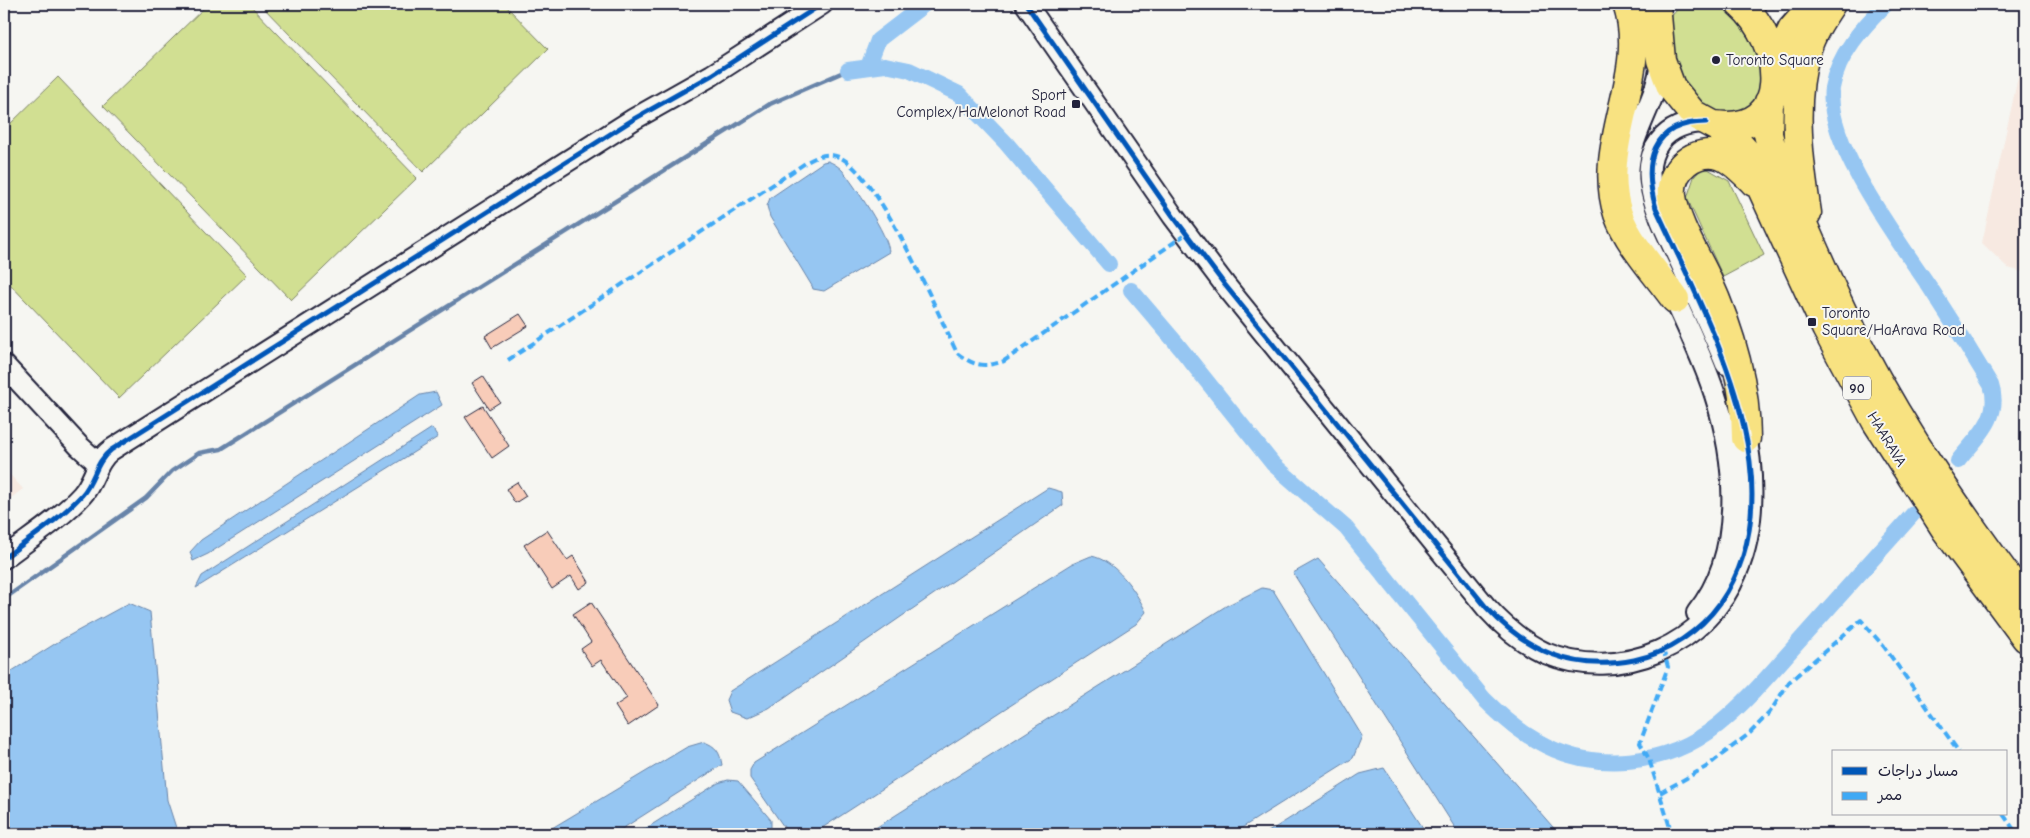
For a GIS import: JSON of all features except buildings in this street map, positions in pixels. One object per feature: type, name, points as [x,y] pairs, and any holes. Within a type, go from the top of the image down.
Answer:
[{"type":"highway","points":[[1627,4],[1632,24],[1632,48],[1625,98],[1611,164],[1615,201],[1624,227],[1674,299]]},
{"type":"highway","name":"HAARAVA","points":[[1673,4],[1664,15],[1658,16],[1661,60],[1665,74],[1678,98],[1693,114],[1728,133],[1744,150],[1826,328],[1876,421],[1946,530],[2026,638]]},
{"type":"highway","name":"HAARAVA","points":[[1740,4],[1760,26],[1769,44],[1775,64],[1776,81],[1769,102],[1768,134],[1771,149],[1861,349],[1908,432],[1964,518],[2026,602]]},
{"type":"highway","points":[[1814,248],[1800,158],[1800,89],[1806,51],[1813,34],[1831,4]]},
{"type":"highway","name":"HAARAVA","points":[[1710,124],[1729,127],[1743,125],[1755,119],[1769,102]]},
{"type":"highway","points":[[1746,438],[1744,403],[1731,342],[1718,304],[1677,214],[1672,196],[1673,181],[1678,170],[1687,161],[1704,155],[1722,156],[1749,177],[1769,201]]},
{"type":"main road","points":[[1775,64],[1791,29],[1813,4]]},
{"type":"street","points":[[4,558],[75,502],[92,480],[98,463],[111,450],[634,119],[712,75],[822,4]]},
{"type":"street","points":[[1031,8],[1173,216],[1225,285],[1486,607],[1503,626],[1524,641],[1546,653],[1569,660],[1593,664],[1641,659],[1682,640],[1699,626],[1727,592],[1737,572],[1749,527],[1751,486],[1741,409],[1728,370],[1652,192],[1652,161],[1656,147],[1664,135],[1675,127],[1689,122],[1710,124]]},
{"type":"street","points":[[1661,60],[1654,93],[1632,144],[1629,184],[1640,224],[1703,362],[1720,411],[1730,463],[1732,502],[1727,545],[1712,588],[1700,609],[1684,629],[1663,649]]},
{"type":"street","points":[[4,365],[78,446],[98,463]]},
{"type":"shaded area","points":[[2026,40],[2026,273],[2008,268],[1982,243]]},
{"type":"shaded area","points":[[4,468],[23,489],[4,503]]},
{"type":"green space","points":[[208,4],[249,4],[417,178],[291,300],[103,106]]},
{"type":"green space","points":[[260,4],[504,4],[548,49],[423,172]]},
{"type":"green space","points":[[1682,4],[1730,4],[1767,56],[1760,105],[1716,120],[1676,84],[1670,18]]},
{"type":"green space","points":[[58,77],[247,275],[119,398],[4,278],[4,130]]},
{"type":"green space","points":[[1708,169],[1729,181],[1764,255],[1723,277],[1687,198],[1694,177],[1700,170]]},
{"type":"water","points":[[828,161],[842,170],[862,197],[883,234],[889,252],[824,291],[813,289],[770,217],[767,206],[770,198],[823,162]]},
{"type":"water","points":[[436,392],[442,405],[208,554],[193,561],[190,552],[201,540],[420,395]]},
{"type":"water","points":[[432,428],[438,437],[196,588],[202,576]]},
{"type":"water","points":[[1048,488],[1062,492],[1063,505],[769,708],[747,718],[730,712],[726,700],[730,691]]},
{"type":"water","points":[[1091,556],[1108,563],[1124,578],[1137,595],[1146,612],[1136,624],[822,828],[804,834],[786,830],[750,778],[750,770],[754,763],[1072,564]]},
{"type":"water","points":[[1318,559],[1559,834],[1459,834],[1293,573]]},
{"type":"water","points":[[1262,588],[1273,590],[1362,736],[1353,758],[1232,834],[866,834],[1226,606]]},
{"type":"water","points":[[129,603],[150,612],[167,800],[178,834],[4,834],[4,676],[61,640]]},
{"type":"water","points":[[704,742],[712,745],[717,750],[722,765],[614,834],[542,834],[687,747]]},
{"type":"water","points":[[1384,768],[1427,834],[1265,834],[1360,774]]},
{"type":"water","points":[[728,780],[738,781],[771,820],[771,834],[637,834],[718,783]]},
{"type":"waterway","points":[[868,67],[878,40],[925,4]]},
{"type":"waterway","points":[[1886,4],[1860,32],[1840,64],[1832,88],[1833,111],[1840,136],[1867,192],[1947,313],[1991,385],[1994,396],[1990,417],[1980,435],[1958,461]]},
{"type":"waterway","points":[[848,70],[885,65],[909,70],[959,94],[1006,143],[1109,264]]},
{"type":"waterway","points":[[4,599],[146,498],[172,471],[199,453],[221,449],[770,104],[848,70]]},
{"type":"waterway","points":[[1131,290],[1273,464],[1346,528],[1484,699],[1509,722],[1530,737],[1559,751],[1582,758],[1630,761],[1653,757],[1698,739],[1718,725],[1762,683],[1913,514]]},
{"type":"marked path","points":[[508,360],[807,162],[823,155],[839,157],[855,169],[871,189],[905,245],[957,353],[974,363],[991,365],[1004,361],[1186,234]]},
{"type":"marked path","points":[[1660,793],[1706,767],[1750,733],[1770,712],[1789,682],[1861,620],[1885,648],[1958,750]]},
{"type":"marked path","points":[[1663,649],[1668,667],[1640,743],[1649,759],[1672,834]]},
{"type":"marked path","points":[[2004,816],[2017,834]]},
{"type":"cycle path","points":[[4,558],[55,520],[82,495],[90,484],[98,466],[111,450],[634,119],[712,75],[822,4]]},
{"type":"cycle path","points":[[1026,4],[1173,216],[1225,285],[1486,607],[1518,636],[1552,654],[1571,660],[1591,663],[1634,660],[1647,657],[1671,646],[1703,623],[1712,613],[1720,603],[1743,557],[1752,507],[1749,456],[1738,403],[1720,351],[1699,300],[1656,208],[1650,175],[1651,161],[1655,148],[1663,137],[1673,129],[1688,124],[1706,122]]},
{"type":"place","name":"Toronto Square","points":[[1716,60]]},
{"type":"place","name":"Sport Complex/HaMelonot Road","points":[[1076,104]]},
{"type":"place","name":"Toronto Square/HaArava Road","points":[[1812,322]]}]
